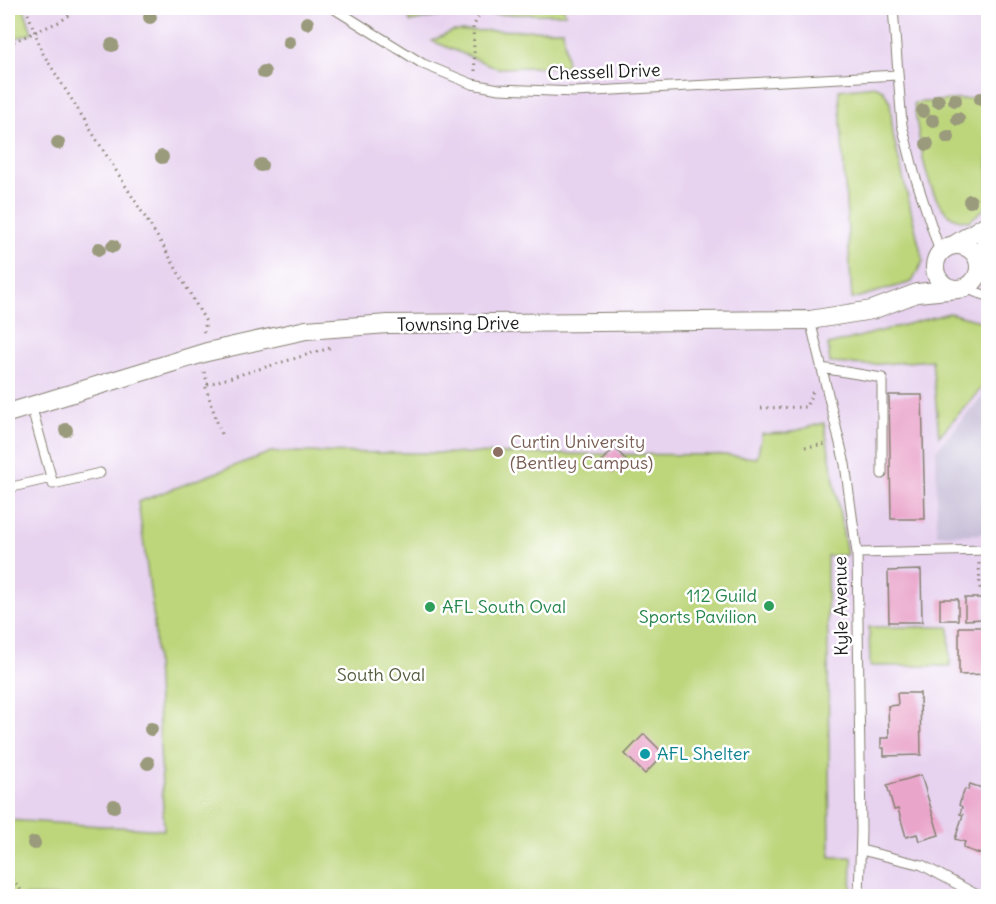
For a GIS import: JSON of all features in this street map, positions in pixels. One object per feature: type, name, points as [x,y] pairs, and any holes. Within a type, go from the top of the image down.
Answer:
[{"type":"street","points":[[917,293],[943,255],[988,224]]},
{"type":"street","points":[[943,255],[945,286],[964,288],[976,280],[988,237]]},
{"type":"street","points":[[943,255],[961,245],[973,251],[979,264]]},
{"type":"street","name":"Townsing Drive","points":[[8,413],[207,352],[315,329],[388,324],[810,320],[872,310],[917,293],[964,288]]},
{"type":"lane","name":"Chessell Drive","points":[[333,8],[423,64],[456,78],[499,89],[575,92],[898,75]]},
{"type":"lane","points":[[893,8],[902,124],[915,176],[943,255]]},
{"type":"lane","points":[[964,288],[988,296]]},
{"type":"lane","name":"Kyle Avenue","points":[[810,320],[845,464],[858,553],[861,850],[859,897]]},
{"type":"lane","points":[[821,368],[882,378],[882,474]]},
{"type":"lane","points":[[31,405],[52,484],[100,473]]},
{"type":"lane","points":[[8,488],[51,478]]},
{"type":"lane","points":[[858,553],[984,550]]},
{"type":"lane","points":[[861,850],[922,865],[979,897]]},
{"type":"path","points":[[26,8],[42,52],[165,249],[206,322],[203,335],[194,340]]},
{"type":"path","points":[[8,44],[61,21],[79,8]]},
{"type":"path","points":[[475,71],[473,27],[483,8]]},
{"type":"path","points":[[464,66],[483,74]]},
{"type":"path","points":[[221,434],[205,386],[333,346]]},
{"type":"path","points":[[202,365],[208,385]]},
{"type":"path","points":[[761,408],[806,407],[814,389]]},
{"type":"path","points":[[980,589],[984,550]]},
{"type":"path","points":[[8,875],[26,897]]},
{"type":"shaded area","name":"Curtin University (Bentley Campus)","points":[[8,8],[988,8],[988,896],[8,896]]},
{"type":"shaded area","points":[[988,390],[988,534],[937,535],[936,450]]},
{"type":"green space","points":[[8,8],[24,8],[32,33],[8,41]]},
{"type":"green space","points":[[407,8],[564,8],[565,14],[445,15],[410,22]]},
{"type":"green space","points":[[563,30],[567,66],[497,68],[432,41],[453,31]]},
{"type":"green space","points":[[875,86],[883,90],[890,102],[893,135],[923,261],[912,282],[852,299],[839,90]]},
{"type":"green space","points":[[988,97],[988,206],[969,221],[957,219],[942,207],[929,180],[924,164],[914,103]]},
{"type":"green space","points":[[949,313],[988,323],[988,381],[939,436],[932,360],[868,365],[830,363],[828,345]]},
{"type":"green space","name":"South Oval","points":[[824,423],[847,555],[827,556],[830,857],[852,857],[851,896],[8,896],[8,820],[164,830],[154,619],[138,502],[271,452],[724,455],[757,458],[762,434],[787,433]]},
{"type":"green space","points":[[869,627],[949,627],[950,666],[870,666]]},
{"type":"building","points":[[889,395],[922,395],[925,519],[891,519]]},
{"type":"building","points":[[615,448],[626,460],[613,473],[602,461]]},
{"type":"building","points":[[921,570],[922,622],[889,622],[888,571]]},
{"type":"building","points":[[965,598],[983,598],[983,619],[965,620]]},
{"type":"building","points":[[940,599],[958,599],[958,620],[940,620]]},
{"type":"building","points":[[959,627],[988,627],[988,674],[959,675]]},
{"type":"building","points":[[897,693],[920,693],[921,755],[884,756],[881,738],[889,738],[888,706],[898,705]]},
{"type":"building","name":"AFL Shelter","points":[[644,734],[664,754],[645,774],[625,754]]},
{"type":"building","points":[[921,775],[939,835],[919,841],[917,834],[906,837],[898,809],[894,810],[887,785]]},
{"type":"building","points":[[970,784],[988,790],[988,840],[983,855],[963,848],[965,842],[955,839],[963,815],[960,814],[962,807],[959,805],[965,789],[968,790]]},
{"type":"place","name":"Curtin University (Bentley Campus)","points":[[498,452]]},
{"type":"place","name":"112 Guild Sports Pavilion","points":[[769,606]]},
{"type":"place","name":"AFL South Oval","points":[[430,607]]},
{"type":"place","name":"AFL Shelter","points":[[645,754]]}]
